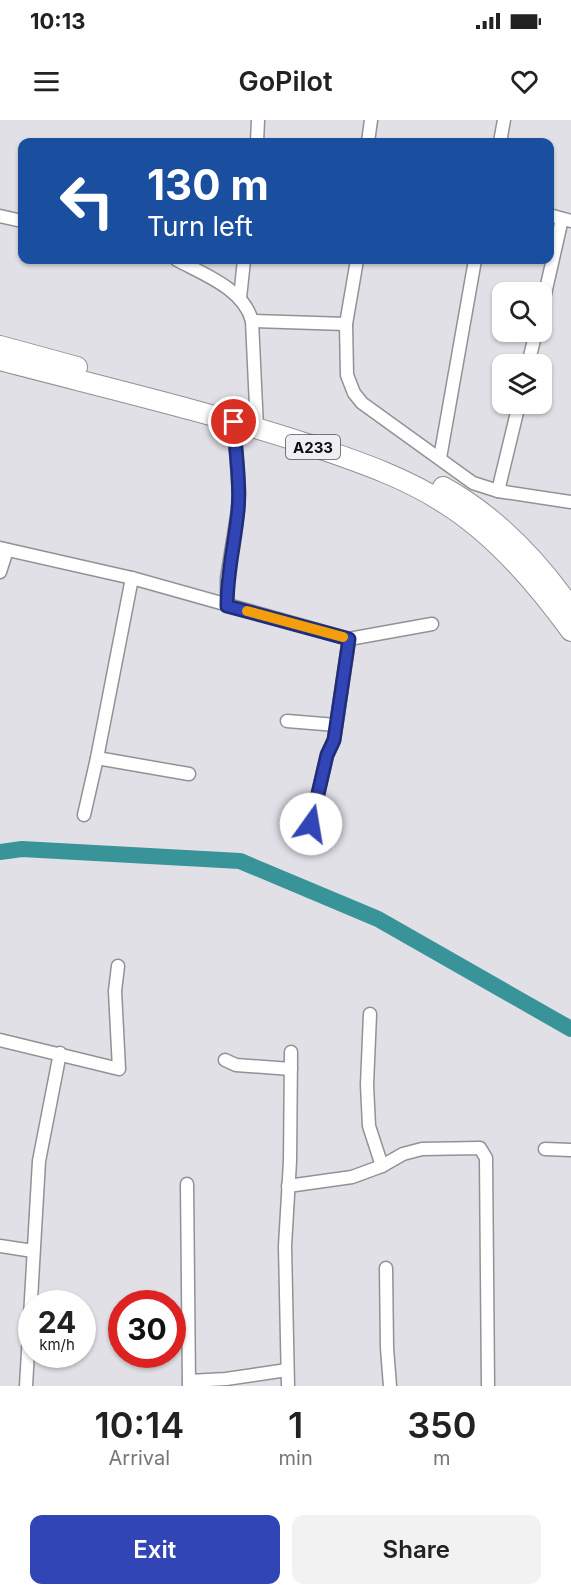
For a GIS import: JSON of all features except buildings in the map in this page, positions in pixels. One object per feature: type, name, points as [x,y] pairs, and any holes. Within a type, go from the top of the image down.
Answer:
[{"type":"highway","name":"A233","points":[[0,346],[257,422],[352,446],[421,476],[474,506],[518,545],[571,608]]},
{"type":"highway","name":"A233","points":[[0,360],[234,422],[257,422],[420,489],[465,517],[508,555],[549,600],[571,631]]},
{"type":"street","points":[[257,138],[258,120]]},
{"type":"street","points":[[369,138],[371,120]]},
{"type":"street","points":[[501,138],[504,120]]},
{"type":"street","points":[[0,216],[18,220]]},
{"type":"street","points":[[549,282],[567,220]]},
{"type":"street","points":[[184,264],[218,282],[240,298],[250,310],[257,422]]},
{"type":"street","points":[[240,298],[244,264]]},
{"type":"street","points":[[356,264],[346,324],[347,375],[354,393],[362,404],[473,483],[498,491],[571,502]]},
{"type":"street","points":[[440,458],[474,264]]},
{"type":"street","points":[[252,321],[346,324]]},
{"type":"street","points":[[498,491],[517,414]]},
{"type":"street","points":[[227,606],[227,578],[239,493],[234,422]]},
{"type":"street","points":[[0,572],[4,549],[132,578],[349,639],[432,624]]},
{"type":"street","points":[[84,814],[132,578]]},
{"type":"street","points":[[311,824],[327,755],[334,740],[349,639]]},
{"type":"street","points":[[287,721],[336,725]]},
{"type":"street","points":[[97,758],[189,774]]},
{"type":"street","points":[[0,1040],[119,1069],[115,991],[118,966]]},
{"type":"street","points":[[370,1014],[369,1126],[382,1166]]},
{"type":"street","points":[[288,1386],[285,1246],[290,1161],[291,1052]]},
{"type":"street","points":[[26,1386],[39,1161],[60,1053]]},
{"type":"street","points":[[225,1060],[236,1065],[291,1069]]},
{"type":"street","points":[[288,1186],[342,1179],[382,1166],[403,1154],[422,1149],[480,1148],[486,1158],[488,1386]]},
{"type":"street","points":[[545,1149],[571,1150]]},
{"type":"street","points":[[187,1184],[189,1384],[287,1370]]},
{"type":"street","points":[[0,1246],[33,1251]]},
{"type":"street","points":[[386,1268],[390,1386]]},
{"type":"waterway","points":[[0,852],[22,849],[240,861],[378,919],[571,1029]]},
{"type":"slow traffic","points":[[247,611],[343,637]]},
{"type":"route","points":[[234,422],[239,493],[227,578],[227,606],[349,639],[334,740],[327,755],[311,824]]}]
